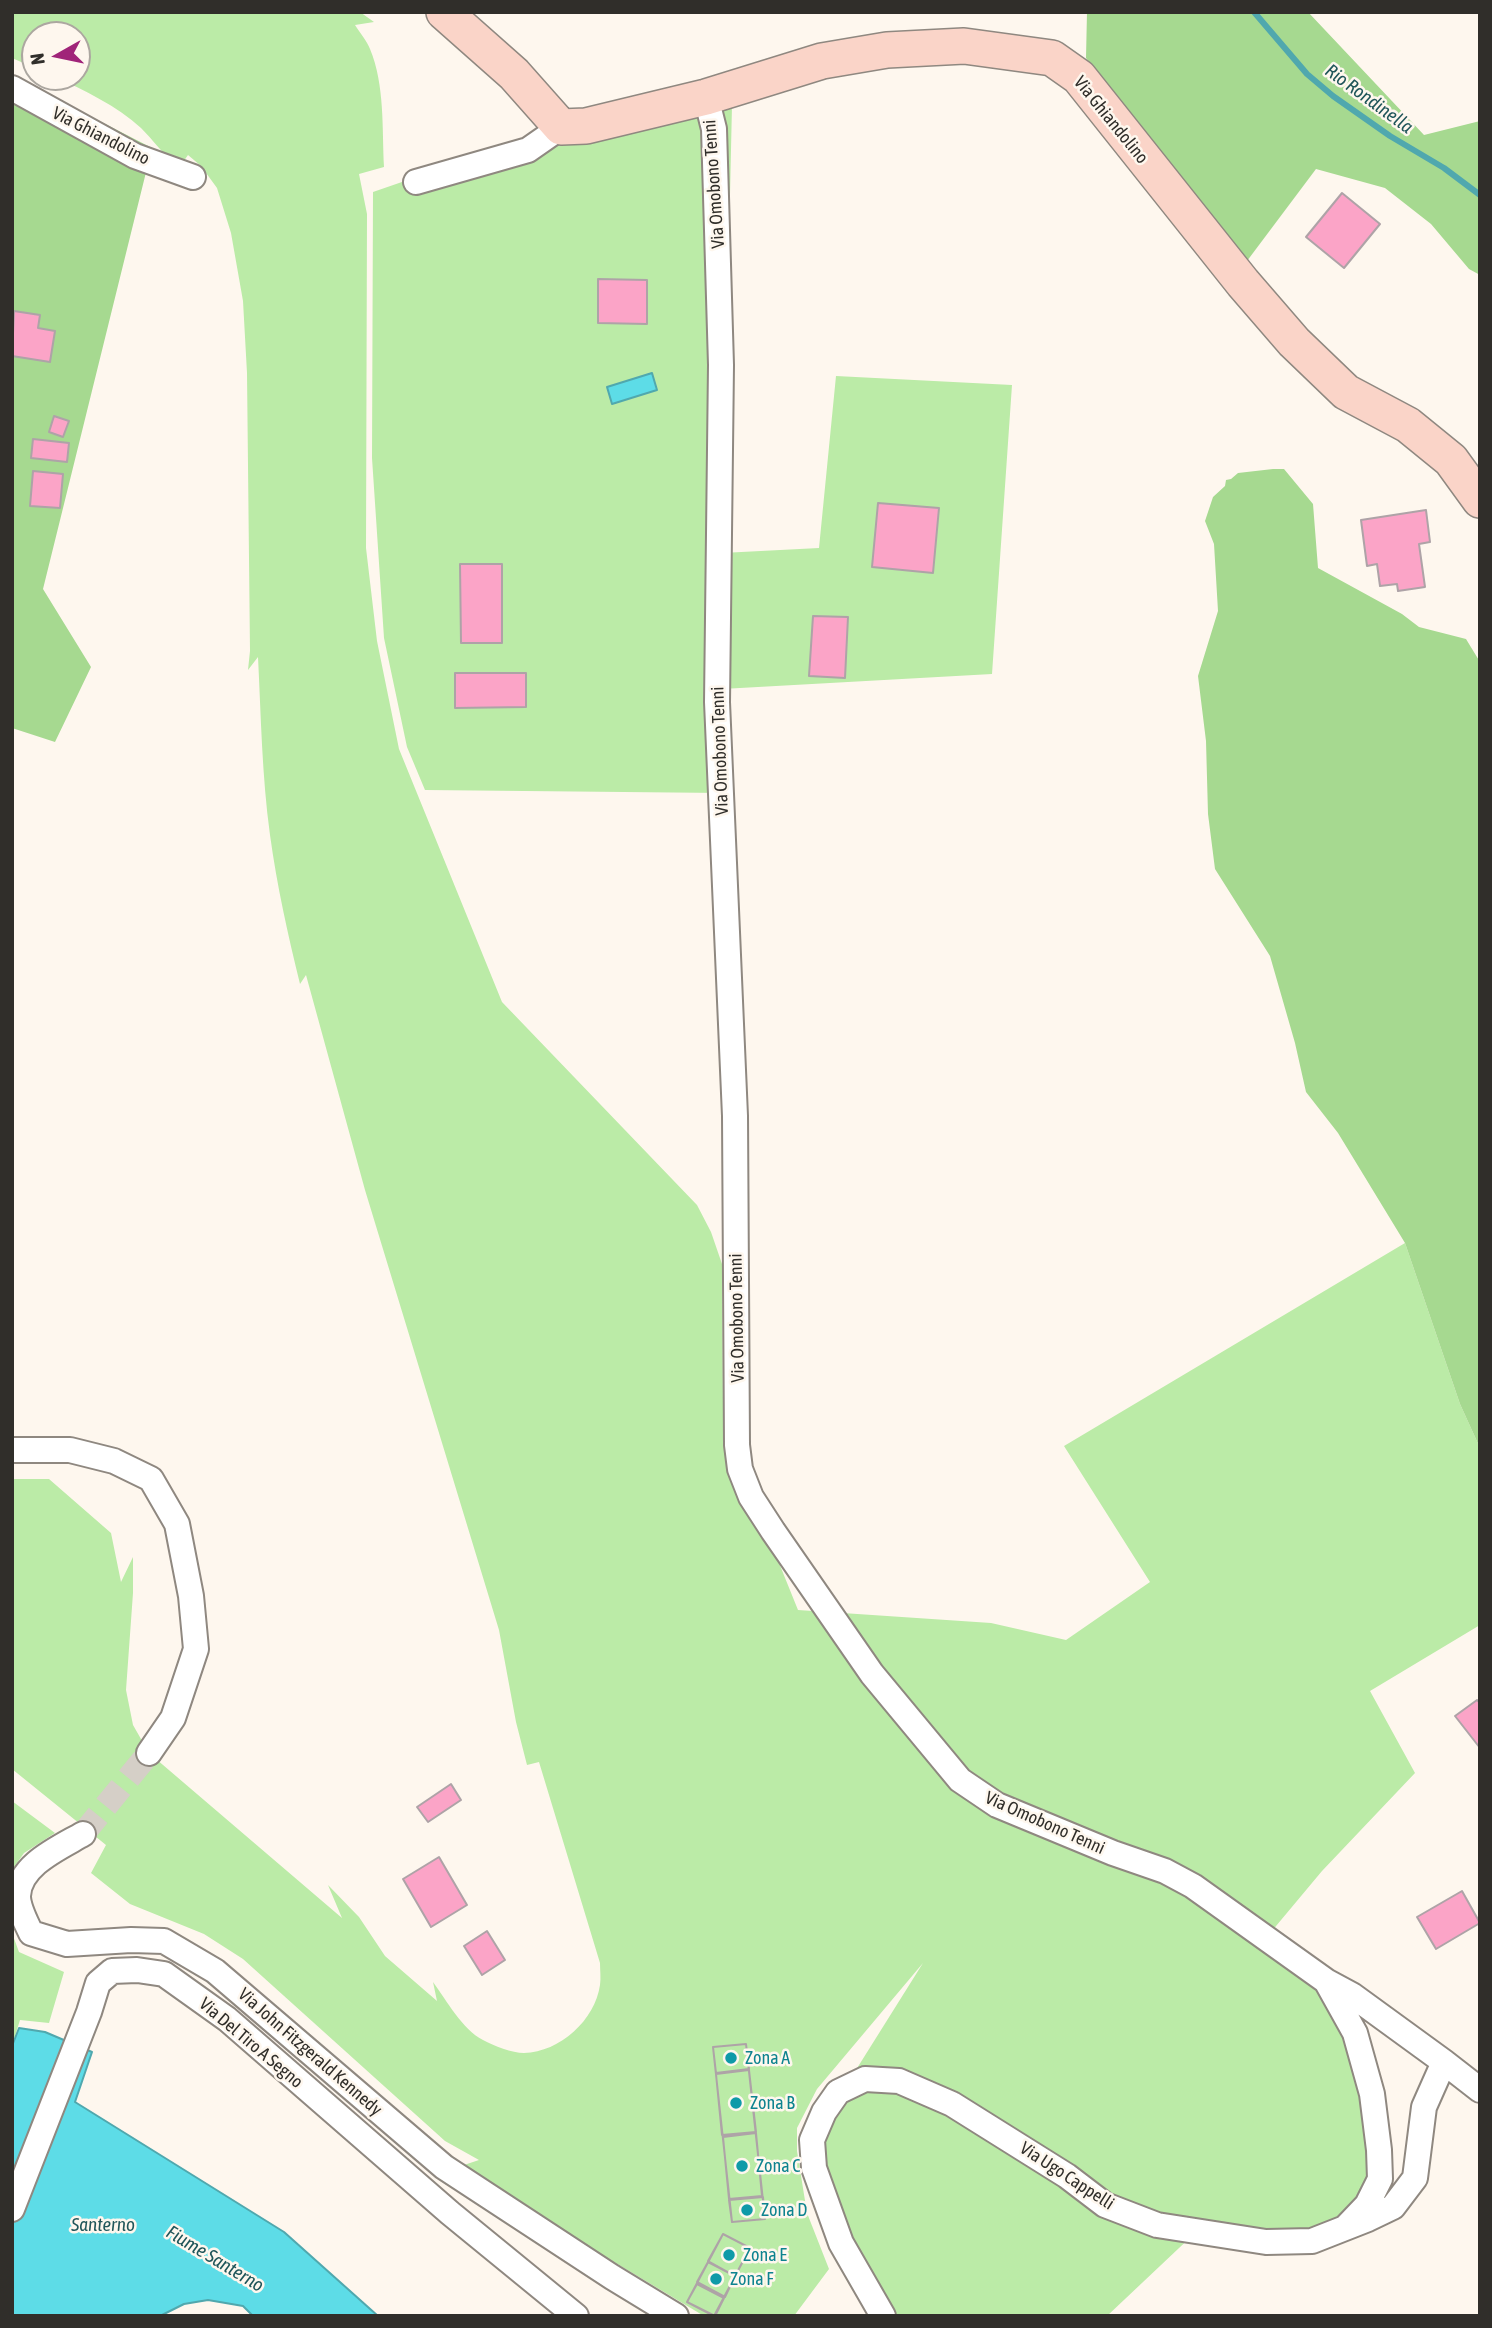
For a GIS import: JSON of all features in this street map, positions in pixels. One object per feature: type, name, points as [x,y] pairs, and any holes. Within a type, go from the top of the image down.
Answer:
[{"type":"street","points":[[444,12],[514,74],[561,127]]},
{"type":"street","name":"Via Ghiandolino","points":[[416,182],[528,150],[561,127],[586,125],[706,97],[822,61],[887,50],[964,46],[1052,58],[1079,77],[1243,283],[1294,342],[1346,392],[1408,425],[1451,460],[1480,500]]},
{"type":"street","name":"Via Ghiandolino","points":[[12,88],[135,156],[194,177]]},
{"type":"street","name":"Via Omobono Tenni","points":[[706,97],[714,130],[722,365],[718,702],[735,1116],[737,1446],[740,1469],[751,1497],[872,1674],[960,1780],[997,1805],[1113,1853],[1165,1871],[1193,1885],[1326,1981],[1355,2033],[1372,2094],[1379,2150],[1380,2179],[1367,2205],[1346,2227]]},
{"type":"street","points":[[12,1450],[70,1450],[114,1461],[151,1479],[177,1524],[191,1596],[196,1648],[173,1718],[149,1753]]},
{"type":"street","name":"Via John Fitzgerald Kennedy","points":[[83,1834],[53,1851],[24,1876],[18,1897],[31,1933],[67,1944],[164,1941],[205,1965],[443,2167],[676,2316]]},
{"type":"street","name":"Via Del Tiro A Segno","points":[[12,2209],[98,1983],[112,1971],[137,1970],[164,1974],[227,2019],[450,2213],[576,2316]]},
{"type":"street","points":[[1326,1981],[1352,1995],[1480,2090]]},
{"type":"street","name":"Via Ugo Cappelli","points":[[883,2316],[841,2242],[814,2168],[811,2140],[824,2112],[838,2092],[865,2079],[899,2081],[952,2105],[1067,2176],[1105,2205],[1157,2225],[1266,2242],[1312,2241],[1393,2207],[1415,2178],[1424,2107],[1444,2062]]},
{"type":"green space","points":[[12,12],[360,12],[374,22],[355,25],[369,46],[378,77],[384,167],[359,174],[367,214],[366,548],[377,641],[399,749],[502,1002],[697,1205],[711,1232],[722,1264],[723,1403],[728,1469],[737,1495],[779,1563],[798,1610],[991,1623],[1066,1640],[1150,1582],[1064,1446],[1405,1243],[1460,1404],[1480,1448],[1480,1625],[1370,1691],[1415,1773],[1322,1871],[1266,1938],[1326,1981],[1372,2094],[1380,2179],[1346,2227],[1312,2241],[1196,2232],[1107,2316],[888,2316],[814,2168],[812,2140],[923,1963],[817,2089],[797,2128],[797,2151],[807,2213],[829,2269],[794,2316],[704,2316],[464,2172],[464,2165],[479,2160],[445,2141],[243,1959],[204,1934],[130,1904],[91,1873],[106,1845],[12,1769],[12,1479],[49,1479],[111,1533],[121,1582],[133,1557],[126,1690],[133,1725],[149,1753],[342,1918],[328,1885],[359,1917],[385,1956],[437,2001],[433,1982],[462,2022],[483,2040],[519,2053],[550,2047],[574,2032],[597,1998],[600,1963],[539,1762],[527,1765],[499,1630],[365,1190],[306,975],[300,984],[283,910],[267,813],[258,657],[248,670],[247,373],[243,301],[231,233],[217,188],[201,166],[188,155],[181,165],[174,161],[122,113],[85,91],[91,91],[91,21],[21,21],[21,62],[12,58]]},
{"type":"green space","points":[[1087,12],[1308,12],[1424,135],[1480,121],[1480,275],[1469,269],[1431,224],[1385,188],[1316,169],[1244,265],[1086,58]]},
{"type":"green space","points":[[12,76],[21,81],[21,91],[41,91],[152,148],[43,589],[91,667],[55,742],[12,728]]},
{"type":"green space","points":[[732,105],[722,553],[819,548],[836,376],[1012,385],[992,674],[722,689],[723,793],[425,790],[407,747],[384,638],[372,458],[373,192],[561,127]]},
{"type":"green space","points":[[1284,469],[1313,504],[1318,568],[1402,614],[1419,627],[1466,639],[1480,662],[1480,1448],[1460,1404],[1405,1243],[1338,1133],[1306,1092],[1270,956],[1215,869],[1208,814],[1206,741],[1198,676],[1218,611],[1214,544],[1205,521],[1213,497],[1225,486],[1226,480],[1238,473]]},
{"type":"green space","points":[[12,1801],[55,1833],[24,1853],[12,1870]]},
{"type":"green space","points":[[12,1933],[19,1952],[64,1972],[49,2023],[20,2020],[12,2046]]},
{"type":"water","points":[[652,373],[657,390],[612,404],[607,387]]},
{"type":"water","name":"Santerno","points":[[19,2028],[45,2032],[92,2052],[75,2102],[284,2232],[378,2316],[253,2316],[243,2306],[208,2300],[184,2304],[160,2316],[12,2316],[12,2046]]},
{"type":"building","points":[[1342,193],[1380,224],[1344,268],[1306,237]]},
{"type":"building","points":[[598,279],[647,280],[647,324],[598,323]]},
{"type":"building","points":[[14,311],[40,315],[38,328],[55,331],[50,362],[12,356]]},
{"type":"building","points":[[54,416],[69,421],[63,437],[49,432]]},
{"type":"building","points":[[33,439],[69,443],[67,462],[31,458]]},
{"type":"building","points":[[33,471],[63,474],[60,508],[30,506]]},
{"type":"building","points":[[878,503],[939,508],[933,573],[872,567]]},
{"type":"building","points":[[1426,510],[1430,542],[1419,544],[1425,587],[1398,591],[1397,584],[1380,586],[1377,564],[1367,566],[1361,520]]},
{"type":"building","points":[[460,564],[502,564],[502,643],[461,643]]},
{"type":"building","points":[[813,616],[848,617],[845,678],[809,676]]},
{"type":"building","points":[[455,673],[526,673],[526,707],[455,708]]},
{"type":"building","points":[[1477,1700],[1480,1703],[1480,1748],[1455,1716]]},
{"type":"building","points":[[451,1784],[461,1800],[428,1822],[417,1807]]},
{"type":"building","points":[[439,1857],[467,1905],[431,1927],[403,1879]]},
{"type":"building","points":[[1462,1891],[1480,1923],[1436,1949],[1417,1917]]},
{"type":"building","points":[[487,1931],[505,1960],[482,1975],[464,1946]]},
{"type":"building","points":[[746,2044],[765,2219],[732,2222],[713,2047]]},
{"type":"building","name":"Zona A","points":[[746,2044],[749,2069],[716,2073],[713,2047]]},
{"type":"building","name":"Zona B","points":[[749,2070],[756,2132],[722,2135],[716,2074]]},
{"type":"building","name":"Zona C","points":[[756,2133],[762,2196],[729,2199],[723,2137]]},
{"type":"building","name":"Zona D","points":[[763,2197],[765,2219],[732,2222],[729,2200]]},
{"type":"building","points":[[723,2234],[750,2248],[714,2316],[687,2302]]},
{"type":"building","name":"Zona E","points":[[723,2234],[750,2248],[735,2276],[708,2261]]},
{"type":"building","name":"Zona F","points":[[708,2262],[735,2276],[725,2297],[697,2282]]},
{"type":"building","points":[[697,2284],[724,2298],[715,2316],[687,2302]]},
{"type":"waterway","name":"Rio Rondinella","points":[[1254,12],[1307,74],[1333,96],[1390,136],[1444,168],[1480,195]]},
{"type":"tunnel","points":[[83,1834],[149,1753]]},
{"type":"place","name":"Zona A","points":[[731,2058]]},
{"type":"place","name":"Zona B","points":[[736,2103]]},
{"type":"place","name":"Zona C","points":[[742,2166]]},
{"type":"place","name":"Zona D","points":[[747,2210]]},
{"type":"place","name":"Zona E","points":[[729,2255]]},
{"type":"place","name":"Zona F","points":[[716,2279]]},
{"type":"water label","name":"Fiume Santerno","points":[[215,2259]]}]
